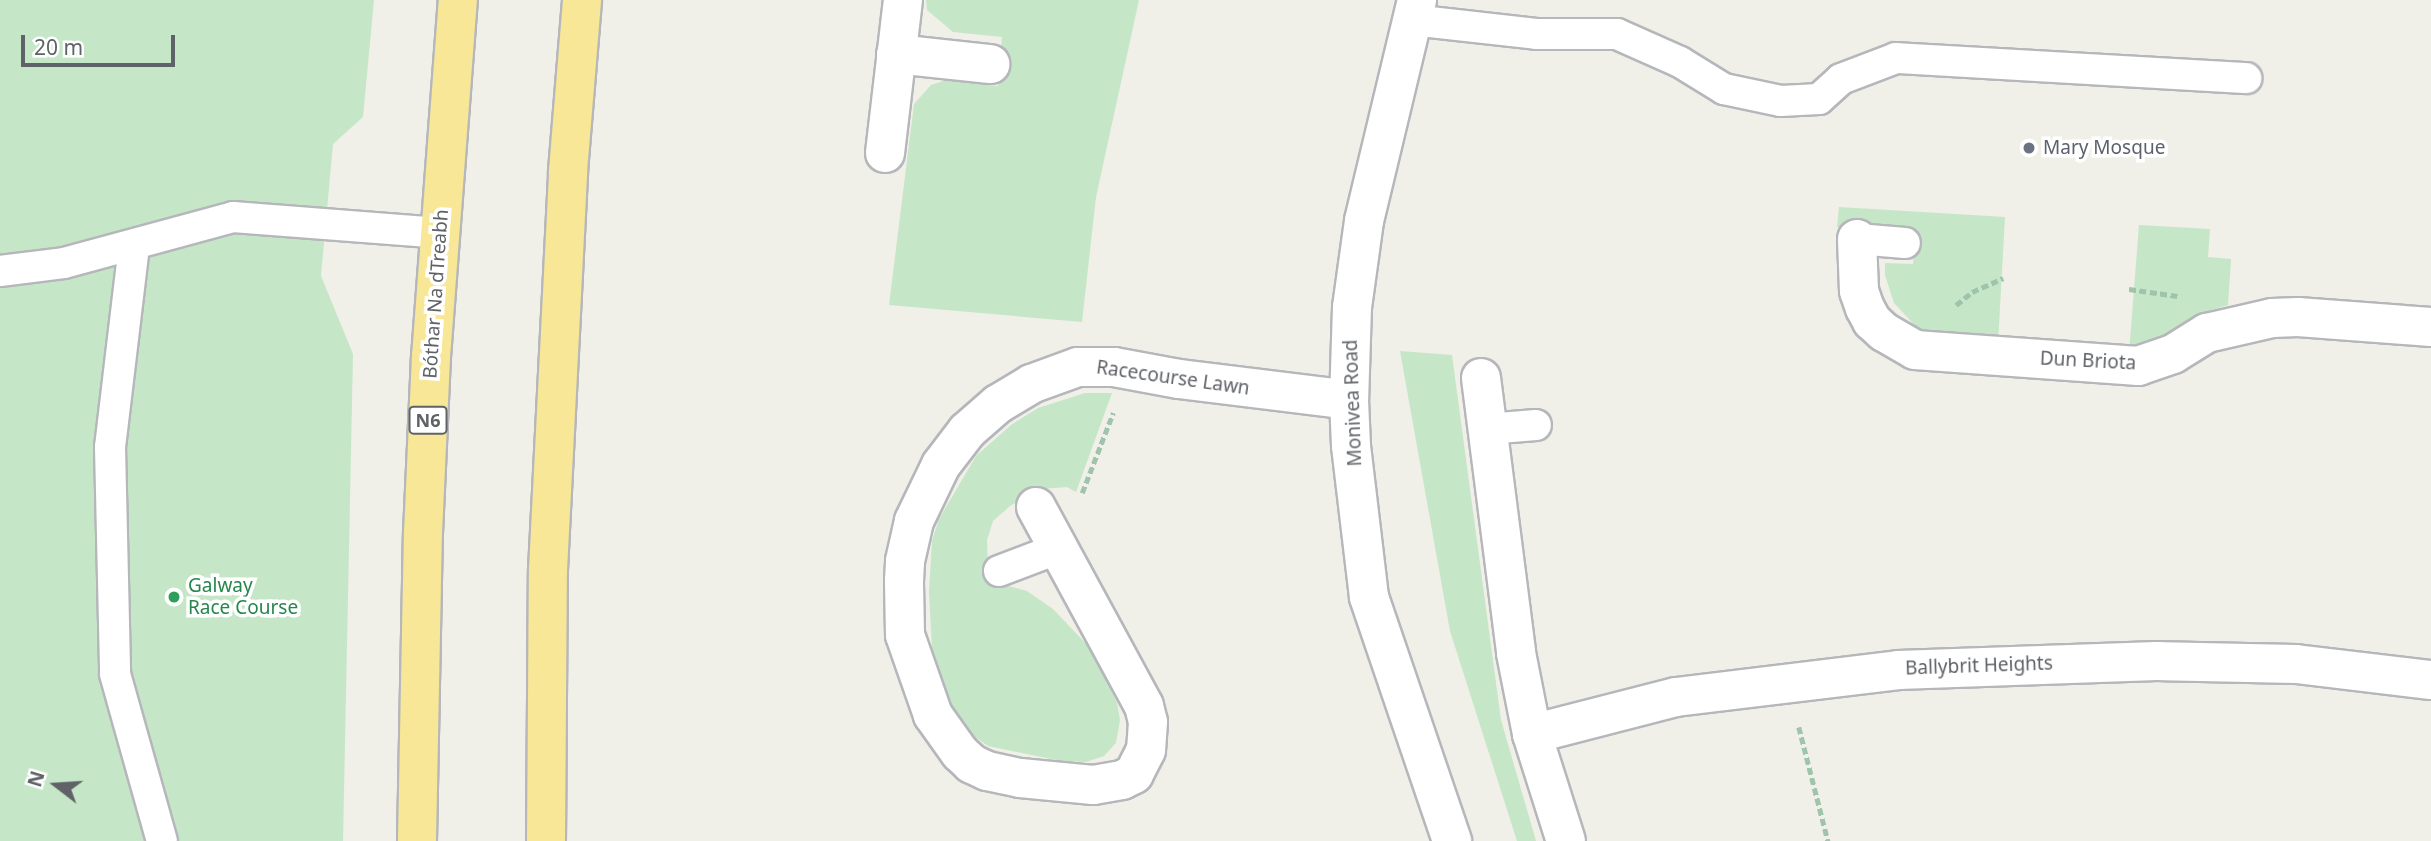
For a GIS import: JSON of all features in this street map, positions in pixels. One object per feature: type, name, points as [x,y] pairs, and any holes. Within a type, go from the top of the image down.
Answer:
[{"type":"highway","name":"Bóthar Na dTreabh","points":[[416,841],[422,547],[439,233],[458,0]]},
{"type":"highway","points":[[546,841],[548,570],[568,170],[582,0]]},
{"type":"street","points":[[885,153],[902,0]]},
{"type":"street","name":"Monivea Road","points":[[1415,10],[1364,221],[1352,307],[1349,400],[1351,446],[1369,597],[1452,841]]},
{"type":"street","points":[[896,54],[990,64]]},
{"type":"street","name":"Dun Briota","points":[[1857,239],[1859,291],[1865,308],[1872,321],[1884,332],[1914,350],[2138,366],[2173,354],[2207,333],[2272,318],[2298,317],[2431,327]]},
{"type":"street","name":"Racecourse Lawn","points":[[1048,532],[1144,706],[1148,722],[1146,750],[1134,774],[1122,780],[1093,785],[987,772],[972,764],[946,735],[920,684],[905,635],[905,561],[922,502],[953,448],[983,415],[1012,394],[1063,371],[1097,365],[1300,396],[1349,400]]},
{"type":"street","points":[[1481,377],[1516,653],[1532,734],[1566,841]]},
{"type":"street","name":"Ballybrit Heights","points":[[1532,734],[1676,697],[1898,670],[2157,661],[2296,664],[2431,680]]},
{"type":"lane","points":[[1415,10],[1536,34],[1617,34],[1680,62],[1724,89],[1781,101],[1819,99],[1841,79],[1896,58],[2246,78]]},
{"type":"lane","points":[[0,271],[64,263],[233,217],[439,233]]},
{"type":"lane","points":[[1857,239],[1905,243]]},
{"type":"lane","points":[[134,246],[110,447],[115,674],[162,841]]},
{"type":"lane","points":[[1488,429],[1536,425]]},
{"type":"lane","points":[[999,571],[1048,532]]},
{"type":"path","points":[[1048,532],[1083,493],[1130,370]]},
{"type":"path","points":[[1789,682],[1828,841]]},
{"type":"green space","name":"Galway Race Course","points":[[0,0],[374,0],[363,117],[333,144],[321,276],[353,354],[343,841],[0,841]]},
{"type":"green space","points":[[926,0],[1139,0],[1096,197],[1082,322],[889,305],[914,104],[931,85],[946,80],[998,86],[1002,37],[953,32],[927,10]]},
{"type":"green space","points":[[1839,207],[2005,217],[1998,344],[1922,333],[1894,303],[1885,275],[1885,263],[1913,264],[1915,229],[1837,227]]},
{"type":"green space","points":[[2139,225],[2210,229],[2208,257],[2231,259],[2228,305],[2209,311],[2169,338],[2129,353]]},
{"type":"green space","points":[[1400,351],[1452,355],[1501,720],[1536,841],[1517,841],[1450,631]]},
{"type":"green space","points":[[1085,393],[1112,393],[1076,492],[1067,487],[1042,489],[1027,496],[993,521],[987,540],[988,570],[993,582],[1027,591],[1053,609],[1090,648],[1117,703],[1120,720],[1116,743],[1104,756],[1086,762],[1061,761],[988,746],[971,734],[954,716],[943,689],[932,648],[929,592],[932,541],[939,519],[976,456],[1011,425],[1038,408]]},
{"type":"place","name":"Mary Mosque","points":[[2029,148]]},
{"type":"place","name":"Galway Race Course","points":[[174,597]]}]
